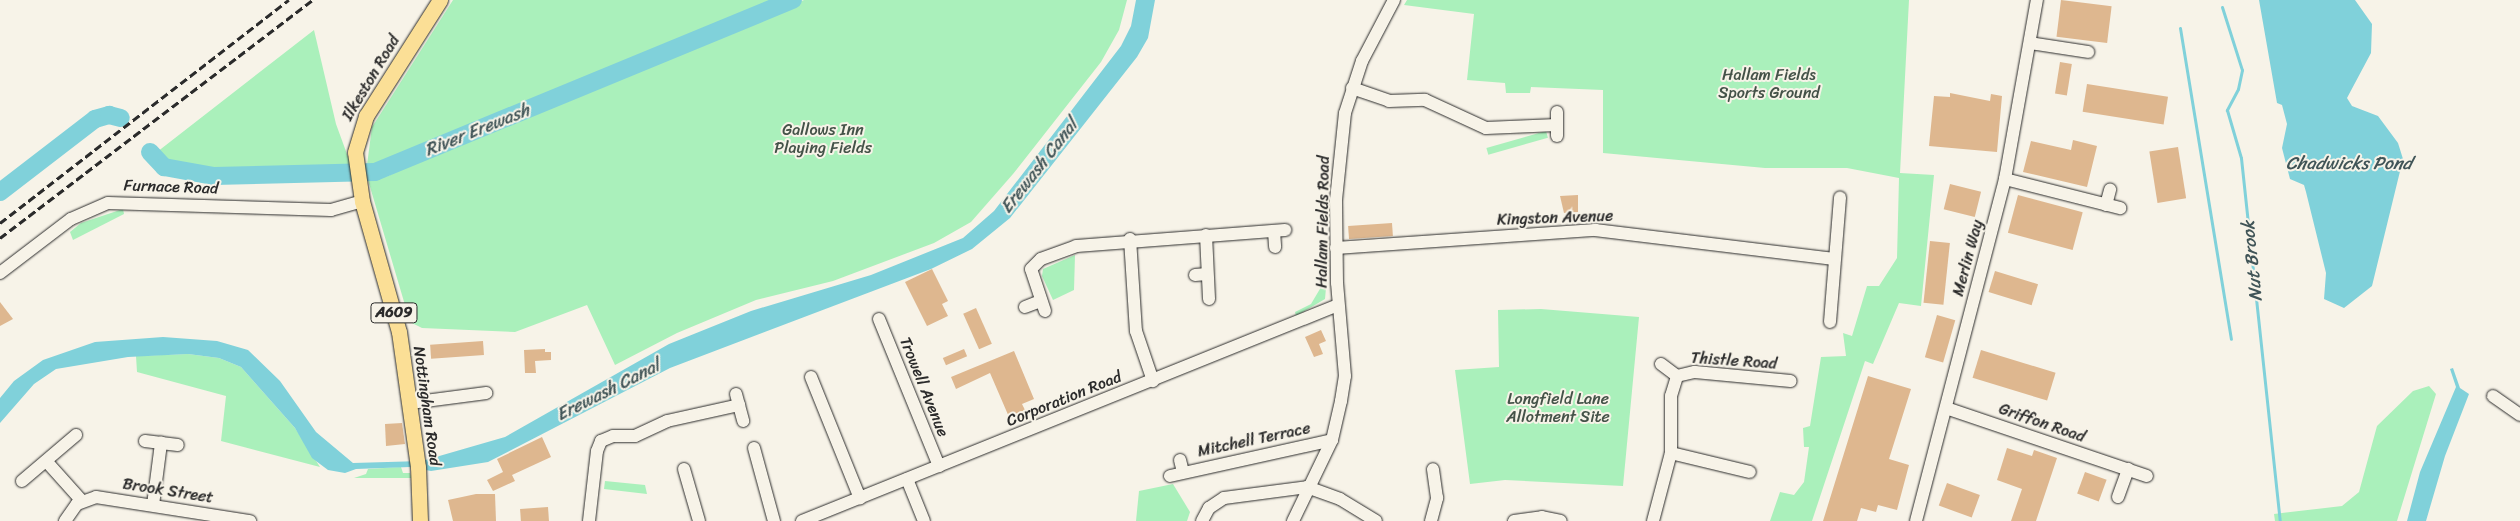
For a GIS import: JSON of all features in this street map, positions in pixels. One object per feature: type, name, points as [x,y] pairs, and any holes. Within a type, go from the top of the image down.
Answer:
[{"type":"main road","name":"Ilkeston Road","points":[[358,181],[355,164],[356,143],[362,123],[440,0]]},
{"type":"main road","name":"Nottingham Road","points":[[358,181],[397,325],[417,454],[420,521]]},
{"type":"street","name":"Hallam Fields Road","points":[[1293,521],[1307,487],[1332,440],[1345,376],[1338,305],[1336,248],[1339,166],[1352,88],[1394,0]]},
{"type":"street","name":"Merlin Way","points":[[1916,521],[2005,179],[2037,0]]},
{"type":"street","points":[[2030,43],[2088,52]]},
{"type":"street","points":[[1352,88],[1394,102],[1425,100],[1486,128],[1557,131],[1558,112]]},
{"type":"street","points":[[2005,179],[2120,208]]},
{"type":"street","points":[[2106,205],[2110,190]]},
{"type":"street","points":[[1830,322],[1840,197]]},
{"type":"street","name":"Furnace Road","points":[[0,273],[71,220],[108,203],[331,210],[362,201]]},
{"type":"street","name":"Kingston Avenue","points":[[1336,248],[1595,230],[1834,259]]},
{"type":"street","points":[[1025,307],[1043,306],[1031,274],[1038,262],[1076,246],[1130,239],[1280,231],[1275,247]]},
{"type":"street","points":[[1206,235],[1201,274],[1209,299]]},
{"type":"street","points":[[1130,239],[1136,331],[1153,381]]},
{"type":"street","name":"Corporation Road","points":[[802,521],[823,517],[860,498],[1338,305]]},
{"type":"street","name":"Trowell Avenue","points":[[880,319],[939,466]]},
{"type":"street","name":"Thistle Road","points":[[1661,364],[1677,376],[1695,372],[1791,381]]},
{"type":"street","name":"Thistle Road","points":[[1653,521],[1672,454],[1672,396],[1677,376]]},
{"type":"street","points":[[816,381],[860,498]]},
{"type":"street","points":[[2493,396],[2520,415]]},
{"type":"street","points":[[410,403],[481,397]]},
{"type":"street","points":[[589,521],[596,458],[602,441],[613,436],[635,436],[674,419],[737,400],[744,421]]},
{"type":"street","name":"Griffon Road","points":[[1946,408],[2148,476]]},
{"type":"street","points":[[26,474],[48,462],[69,437]]},
{"type":"street","name":"Mitchell Terrace","points":[[1170,476],[1182,466],[1332,440]]},
{"type":"street","points":[[145,441],[178,445]]},
{"type":"street","points":[[153,505],[161,443]]},
{"type":"street","points":[[754,448],[774,521]]},
{"type":"street","points":[[1672,454],[1750,473]]},
{"type":"street","points":[[48,462],[82,501],[65,521]]},
{"type":"street","points":[[684,469],[699,521]]},
{"type":"street","points":[[2118,497],[2128,469]]},
{"type":"street","points":[[1431,521],[1438,498],[1433,470]]},
{"type":"street","points":[[907,479],[924,521]]},
{"type":"street","points":[[1202,521],[1210,508],[1224,498],[1307,487],[1333,496],[1376,521]]},
{"type":"street","name":"Brook Street","points":[[82,501],[102,498],[250,521]]},
{"type":"street","points":[[1514,521],[1542,517],[1561,521]]},
{"type":"green space","points":[[453,0],[773,0],[388,161],[367,165],[372,127]]},
{"type":"green space","name":"Gallows Inn Playing Fields","points":[[804,0],[1127,0],[1119,30],[1101,62],[1013,174],[971,222],[934,243],[833,281],[756,300],[677,333],[615,365],[587,305],[515,332],[422,328],[410,322],[368,180],[388,176],[447,147]]},
{"type":"green space","name":"Hallam Fields Sports Ground","points":[[1407,0],[1909,0],[1900,173],[1934,175],[1921,306],[1899,303],[1873,364],[1865,361],[1812,521],[1770,521],[1780,492],[1794,495],[1804,482],[1809,447],[1804,447],[1803,428],[1810,426],[1821,357],[1846,356],[1843,333],[1852,336],[1867,286],[1879,286],[1897,258],[1899,178],[1847,168],[1765,168],[1603,153],[1603,90],[1531,87],[1530,93],[1506,93],[1505,83],[1467,80],[1474,14],[1404,5]]},
{"type":"green space","points":[[314,30],[336,124],[351,165],[262,170],[172,166],[165,162],[157,152]]},
{"type":"green space","points":[[1546,131],[1548,138],[1488,155],[1486,148]]},
{"type":"green space","points":[[123,209],[124,214],[73,240],[70,232],[81,223]]},
{"type":"green space","points":[[1075,255],[1074,290],[1053,300],[1042,276],[1043,269]]},
{"type":"green space","points":[[1327,277],[1325,299],[1296,316],[1295,312],[1311,304]]},
{"type":"green space","name":"Longfield Lane Allotment Site","points":[[1541,309],[1639,317],[1623,486],[1505,480],[1470,484],[1455,370],[1499,367],[1498,310]]},
{"type":"green space","points":[[188,354],[219,358],[241,367],[295,428],[320,467],[221,441],[226,396],[137,372],[136,356]]},
{"type":"green space","points":[[2429,386],[2436,394],[2397,521],[2275,521],[2274,514],[2342,506],[2359,492],[2377,426],[2413,391]]},
{"type":"green space","points":[[401,467],[403,473],[410,473],[411,478],[354,478],[366,474],[368,469]]},
{"type":"green space","points":[[605,481],[645,485],[647,494],[604,489]]},
{"type":"green space","points":[[1173,484],[1190,512],[1187,521],[1136,521],[1139,491]]},
{"type":"water","name":"Erewash Canal","points":[[1136,0],[1155,0],[1148,38],[1137,57],[1010,218],[972,249],[931,269],[670,368],[488,462],[431,471],[410,467],[356,469],[345,473],[328,470],[312,458],[295,428],[241,367],[219,358],[188,354],[128,357],[56,369],[34,384],[0,423],[0,398],[14,381],[43,360],[95,342],[163,337],[217,341],[248,350],[280,381],[316,432],[353,463],[422,461],[505,437],[669,344],[751,311],[871,275],[963,238],[994,211],[1121,46],[1131,26]]},
{"type":"water","name":"Chadwicks Pond","points":[[2259,0],[2355,0],[2372,24],[2371,53],[2347,98],[2352,106],[2378,116],[2398,143],[2403,159],[2372,286],[2344,308],[2324,299],[2326,273],[2306,192],[2304,185],[2290,179],[2282,148],[2287,124],[2282,105],[2277,103]]},
{"type":"water","points":[[2453,368],[2460,388],[2469,394],[2445,456],[2426,521],[2407,521],[2420,472],[2456,387],[2450,369]]},
{"type":"building","points":[[2061,0],[2112,6],[2107,43],[2056,37]]},
{"type":"building","points":[[2060,62],[2072,64],[2067,95],[2055,94]]},
{"type":"building","points":[[2087,84],[2168,97],[2164,124],[2083,112]]},
{"type":"building","points":[[1950,93],[1990,101],[1991,94],[2002,96],[1997,152],[1929,146],[1934,96],[1950,97]]},
{"type":"building","points":[[2073,140],[2097,146],[2087,187],[2023,172],[2031,141],[2071,150]]},
{"type":"building","points":[[2178,147],[2186,198],[2157,203],[2149,152]]},
{"type":"building","points":[[1950,184],[1981,192],[1975,217],[1944,209]]},
{"type":"building","points":[[1578,195],[1578,212],[1564,213],[1560,196]]},
{"type":"building","points":[[2018,195],[2083,212],[2073,250],[2008,233]]},
{"type":"building","points":[[1392,223],[1393,236],[1349,239],[1348,226]]},
{"type":"building","points":[[1930,241],[1950,243],[1943,305],[1924,303]]},
{"type":"building","points":[[932,269],[948,301],[942,304],[948,316],[927,326],[905,282]]},
{"type":"building","points":[[1995,271],[2038,284],[2032,305],[1989,292]]},
{"type":"building","points":[[0,302],[13,319],[0,326]]},
{"type":"building","points":[[976,308],[992,344],[979,349],[963,314]]},
{"type":"building","points":[[1937,315],[1955,320],[1943,363],[1925,357]]},
{"type":"building","points":[[1321,330],[1326,341],[1319,344],[1323,354],[1314,357],[1305,337]]},
{"type":"building","points":[[483,341],[484,355],[431,359],[430,345]]},
{"type":"building","points":[[545,349],[545,352],[551,352],[551,360],[535,361],[536,373],[525,373],[524,350]]},
{"type":"building","points":[[964,349],[967,356],[946,365],[943,358]]},
{"type":"building","points":[[1981,350],[2056,373],[2047,401],[1973,378]]},
{"type":"building","points":[[1014,351],[1034,399],[1022,404],[1025,410],[1009,417],[990,373],[956,389],[951,377]]},
{"type":"building","points":[[1868,376],[1911,389],[1889,459],[1909,465],[1897,510],[1878,505],[1876,512],[1861,508],[1857,521],[1823,521]]},
{"type":"building","points":[[402,423],[405,444],[386,446],[385,424]]},
{"type":"building","points":[[542,437],[551,457],[512,475],[515,481],[493,491],[487,480],[503,472],[497,459]]},
{"type":"building","points":[[2007,448],[2032,456],[2034,450],[2057,458],[2036,521],[2011,521],[2022,489],[1997,480]]},
{"type":"building","points":[[2085,472],[2107,480],[2099,501],[2077,494]]},
{"type":"building","points":[[1947,483],[1980,495],[1972,518],[1939,506]]},
{"type":"building","points":[[476,494],[495,494],[496,521],[453,521],[448,500]]},
{"type":"building","points":[[548,507],[549,521],[521,521],[520,509]]},
{"type":"waterway","name":"River Erewash","points":[[150,152],[164,167],[214,176],[375,172],[793,0]]},
{"type":"waterway","name":"Nut Brook","points":[[2222,7],[2242,70],[2238,89],[2227,110],[2241,158],[2280,521]]},
{"type":"waterway","points":[[2180,28],[2231,339]]},
{"type":"waterway","name":"River Erewash","points":[[0,192],[95,119],[109,115],[121,118]]},
{"type":"railway","points":[[0,223],[289,0]]},
{"type":"railway","points":[[0,238],[312,0]]}]
